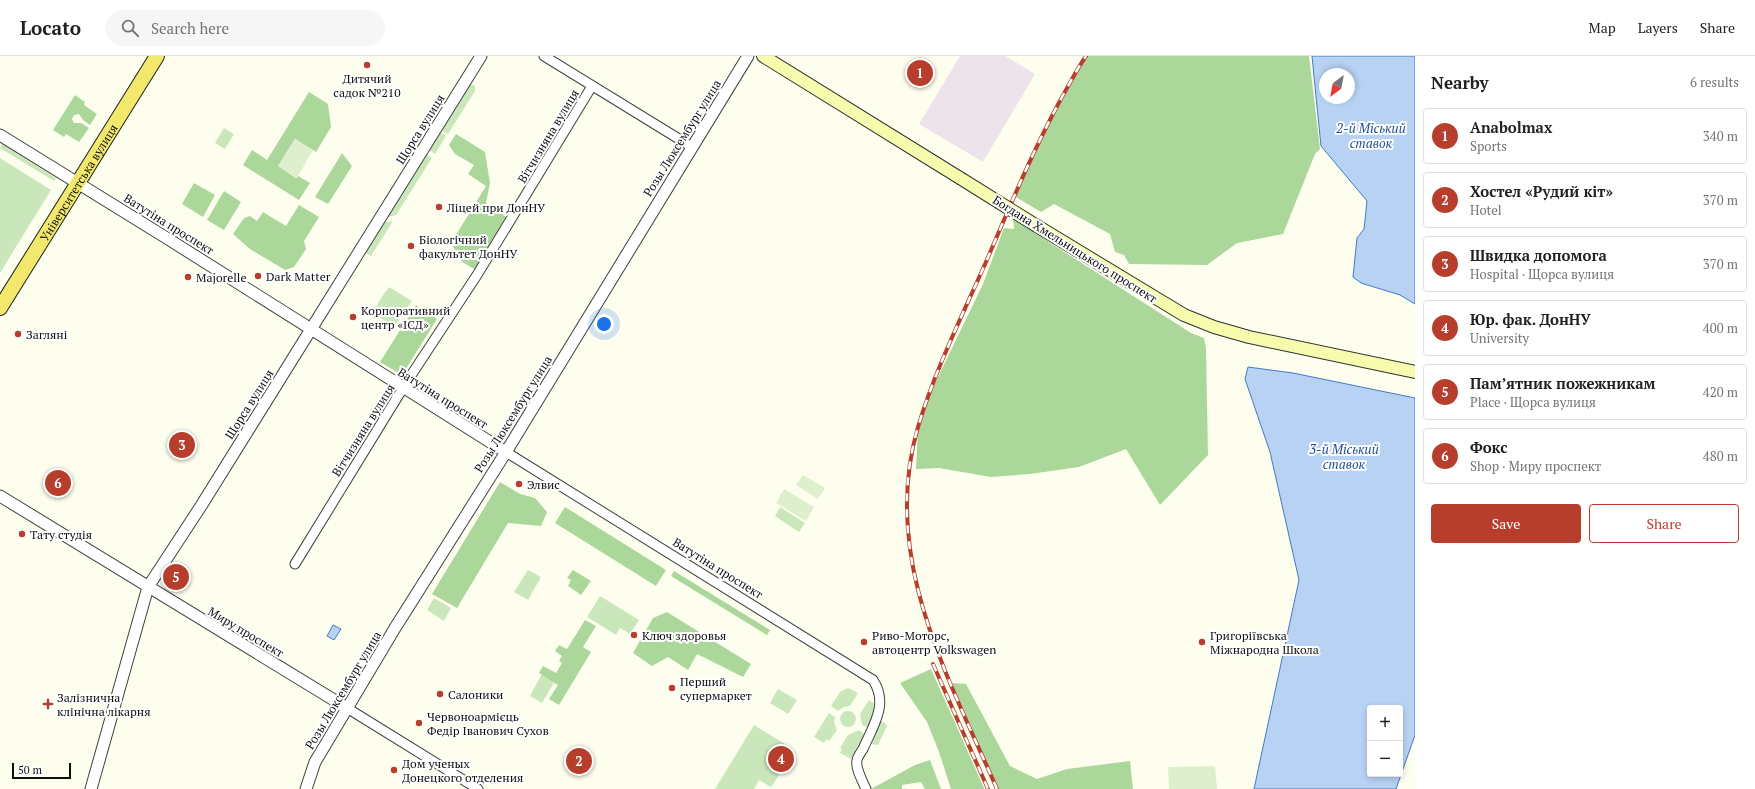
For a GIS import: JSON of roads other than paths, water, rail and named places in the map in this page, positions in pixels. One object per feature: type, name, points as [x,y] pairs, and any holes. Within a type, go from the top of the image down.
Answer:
[{"type":"main road","name":"Університетська вулиця","points":[[0,308],[157,56]]},
{"type":"main road","name":"Богдана Хмельницького проспект","points":[[763,56],[1184,315],[1214,327],[1249,337],[1415,372]]},
{"type":"street","name":"Щорса вулиця","points":[[91,789],[148,587],[201,506],[481,56]]},
{"type":"street","name":"Вітчизняна вулиця","points":[[544,56],[692,147]]},
{"type":"street","name":"Розы Люксембург улица","points":[[306,789],[315,762],[395,628],[506,452],[748,56]]},
{"type":"street","name":"Вітчизняна вулиця","points":[[295,564],[403,388],[474,280],[592,86]]},
{"type":"street","name":"Ватутіна проспект","points":[[0,135],[172,241],[310,330],[873,680],[878,689],[880,710],[857,759],[857,764],[866,789]]},
{"type":"street","name":"Миру проспект","points":[[0,496],[478,789]]},
{"type":"water","name":"2-й Міський ставок","points":[[1312,56],[1415,56],[1415,304],[1400,295],[1361,283],[1353,277],[1357,238],[1364,229],[1367,201],[1321,146]]},
{"type":"water","name":"3-й Міський ставок","points":[[1248,367],[1293,373],[1415,398],[1415,735],[1403,769],[1403,705],[1367,705],[1367,777],[1400,777],[1396,789],[1254,789],[1299,580],[1270,452],[1245,379]]},
{"type":"water","points":[[333,625],[341,629],[334,640],[327,636]]},
{"type":"railway","points":[[997,789],[958,702],[924,613],[913,568],[907,522],[908,475],[918,427],[932,385],[949,343],[1041,137],[1086,56]]},
{"type":"railway","points":[[933,664],[988,789]]},
{"type":"place","name":"Дитячий садок №210","points":[[367,65]]},
{"type":"place","name":"Anabolmax","points":[[920,73]]},
{"type":"place","name":"Ліцей при ДонНУ","points":[[439,207]]},
{"type":"place","name":"Біологічний факультет ДонНУ","points":[[411,246]]},
{"type":"place","name":"Dark Matter","points":[[258,276]]},
{"type":"place","name":"Majorelle","points":[[188,277]]},
{"type":"place","name":"Корпоративний центр «ІСД»","points":[[353,317]]},
{"type":"place","name":"Загляні","points":[[18,334]]},
{"type":"place","name":"Швидка допомога","points":[[182,445]]},
{"type":"place","name":"Фокс","points":[[58,483]]},
{"type":"place","name":"Элвис","points":[[519,484]]},
{"type":"place","name":"Тату студія","points":[[22,534]]},
{"type":"place","name":"Памʼятник пожежникам","points":[[176,577]]},
{"type":"place","name":"Ключ здоровья","points":[[634,635]]},
{"type":"place","name":"Риво-Моторс, автоцентр Volkswagen","points":[[864,642]]},
{"type":"place","name":"Григоріївська Міжнародна Школа","points":[[1202,642]]},
{"type":"place","name":"Перший супермаркет","points":[[672,688]]},
{"type":"place","name":"Салоники","points":[[440,694]]},
{"type":"place","name":"Залізнична клінічна лікарня","points":[[48,704]]},
{"type":"place","name":"Червоноармієць Федір Іванович Сухов","points":[[419,723]]},
{"type":"place","name":"Юр. фак. ДонНУ","points":[[781,759]]},
{"type":"place","name":"Хостел «Рудий кіт»","points":[[579,761]]},
{"type":"place","name":"Дом ученых Донецкого отделения","points":[[394,770]]}]
